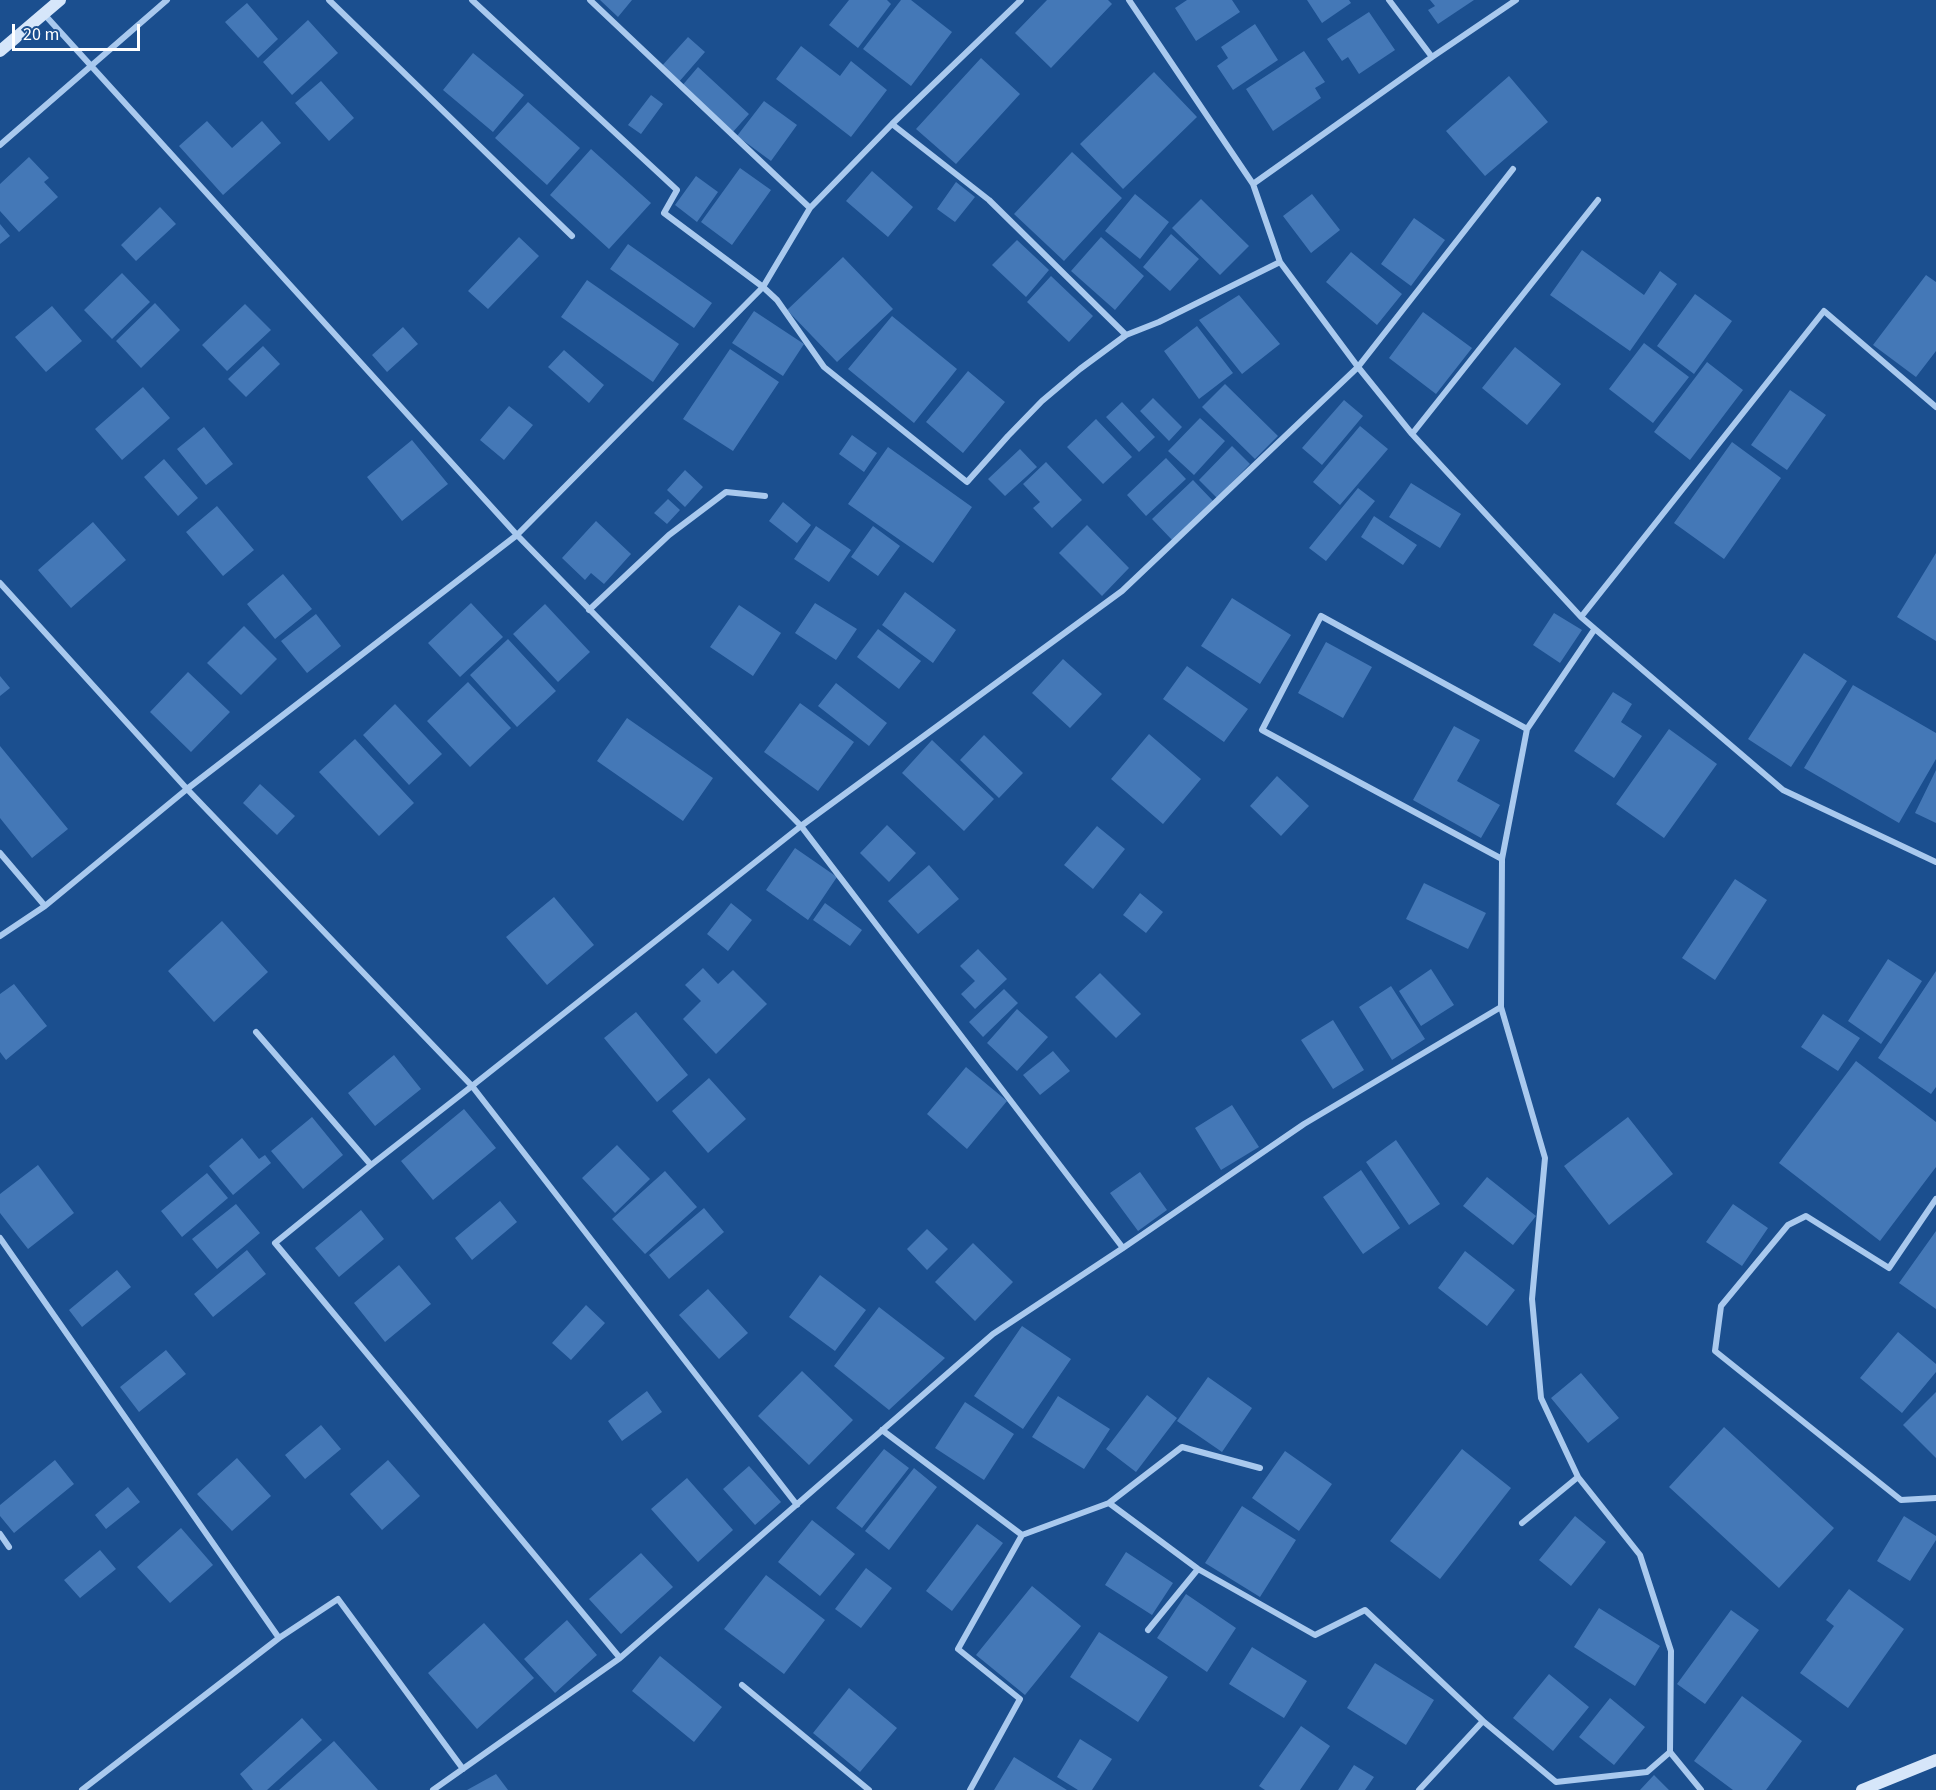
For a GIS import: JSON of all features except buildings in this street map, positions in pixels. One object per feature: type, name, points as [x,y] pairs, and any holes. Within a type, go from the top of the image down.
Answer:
[{"type":"street","points":[[0,51],[60,0]]},
{"type":"street","points":[[0,145],[167,0]]},
{"type":"street","points":[[329,0],[572,236]]},
{"type":"street","points":[[472,0],[677,190],[664,213],[763,287],[777,300],[824,367],[967,483],[1042,401],[1126,335],[1159,322],[1280,262]]},
{"type":"street","points":[[590,0],[810,208]]},
{"type":"street","points":[[0,936],[45,906],[187,789],[517,535],[763,287],[810,208],[892,124],[1021,0]]},
{"type":"street","points":[[1129,0],[1253,184],[1280,262],[1358,367],[1412,434],[1581,617],[1783,790],[1936,862]]},
{"type":"street","points":[[1389,0],[1432,57]]},
{"type":"street","points":[[1253,184],[1516,0]]},
{"type":"street","points":[[44,14],[517,535],[801,826],[1123,1248]]},
{"type":"street","points":[[892,124],[989,200],[1126,335]]},
{"type":"street","points":[[620,1658],[275,1243],[801,826],[1122,591],[1358,367],[1513,169]]},
{"type":"street","points":[[1412,434],[1598,200]]},
{"type":"street","points":[[1581,617],[1824,311],[1936,407]]},
{"type":"street","points":[[589,610],[669,535],[726,492],[765,496]]},
{"type":"street","points":[[0,583],[187,789],[472,1086],[797,1505]]},
{"type":"street","points":[[1502,859],[1262,730],[1321,616],[1527,729]]},
{"type":"street","points":[[1594,630],[1527,729],[1502,859],[1501,1008],[1545,1158],[1532,1299],[1541,1398],[1578,1477],[1640,1555],[1671,1652],[1670,1752],[1701,1790]]},
{"type":"street","points":[[0,853],[45,906]]},
{"type":"street","points":[[433,1790],[620,1658],[993,1334],[1304,1124],[1501,1008]]},
{"type":"street","points":[[256,1032],[371,1165]]},
{"type":"street","points":[[1936,1199],[1889,1268],[1806,1216],[1788,1225],[1721,1306],[1715,1351],[1901,1500],[1936,1498]]},
{"type":"street","points":[[0,1238],[279,1638]]},
{"type":"street","points":[[882,1430],[1022,1535]]},
{"type":"street","points":[[970,1790],[1020,1699],[958,1649],[1022,1535],[1109,1503],[1182,1447],[1260,1468]]},
{"type":"street","points":[[1521,1523],[1578,1477]]},
{"type":"street","points":[[1109,1503],[1197,1569],[1315,1635],[1365,1610],[1483,1721],[1556,1782],[1647,1772],[1670,1752]]},
{"type":"street","points":[[0,1534],[9,1547]]},
{"type":"street","points":[[1149,1630],[1197,1569]]},
{"type":"street","points":[[81,1790],[279,1638],[338,1599],[463,1769]]},
{"type":"street","points":[[742,1685],[869,1790]]},
{"type":"street","points":[[1419,1790],[1483,1721]]},
{"type":"street","points":[[1862,1790],[1936,1760]]}]
